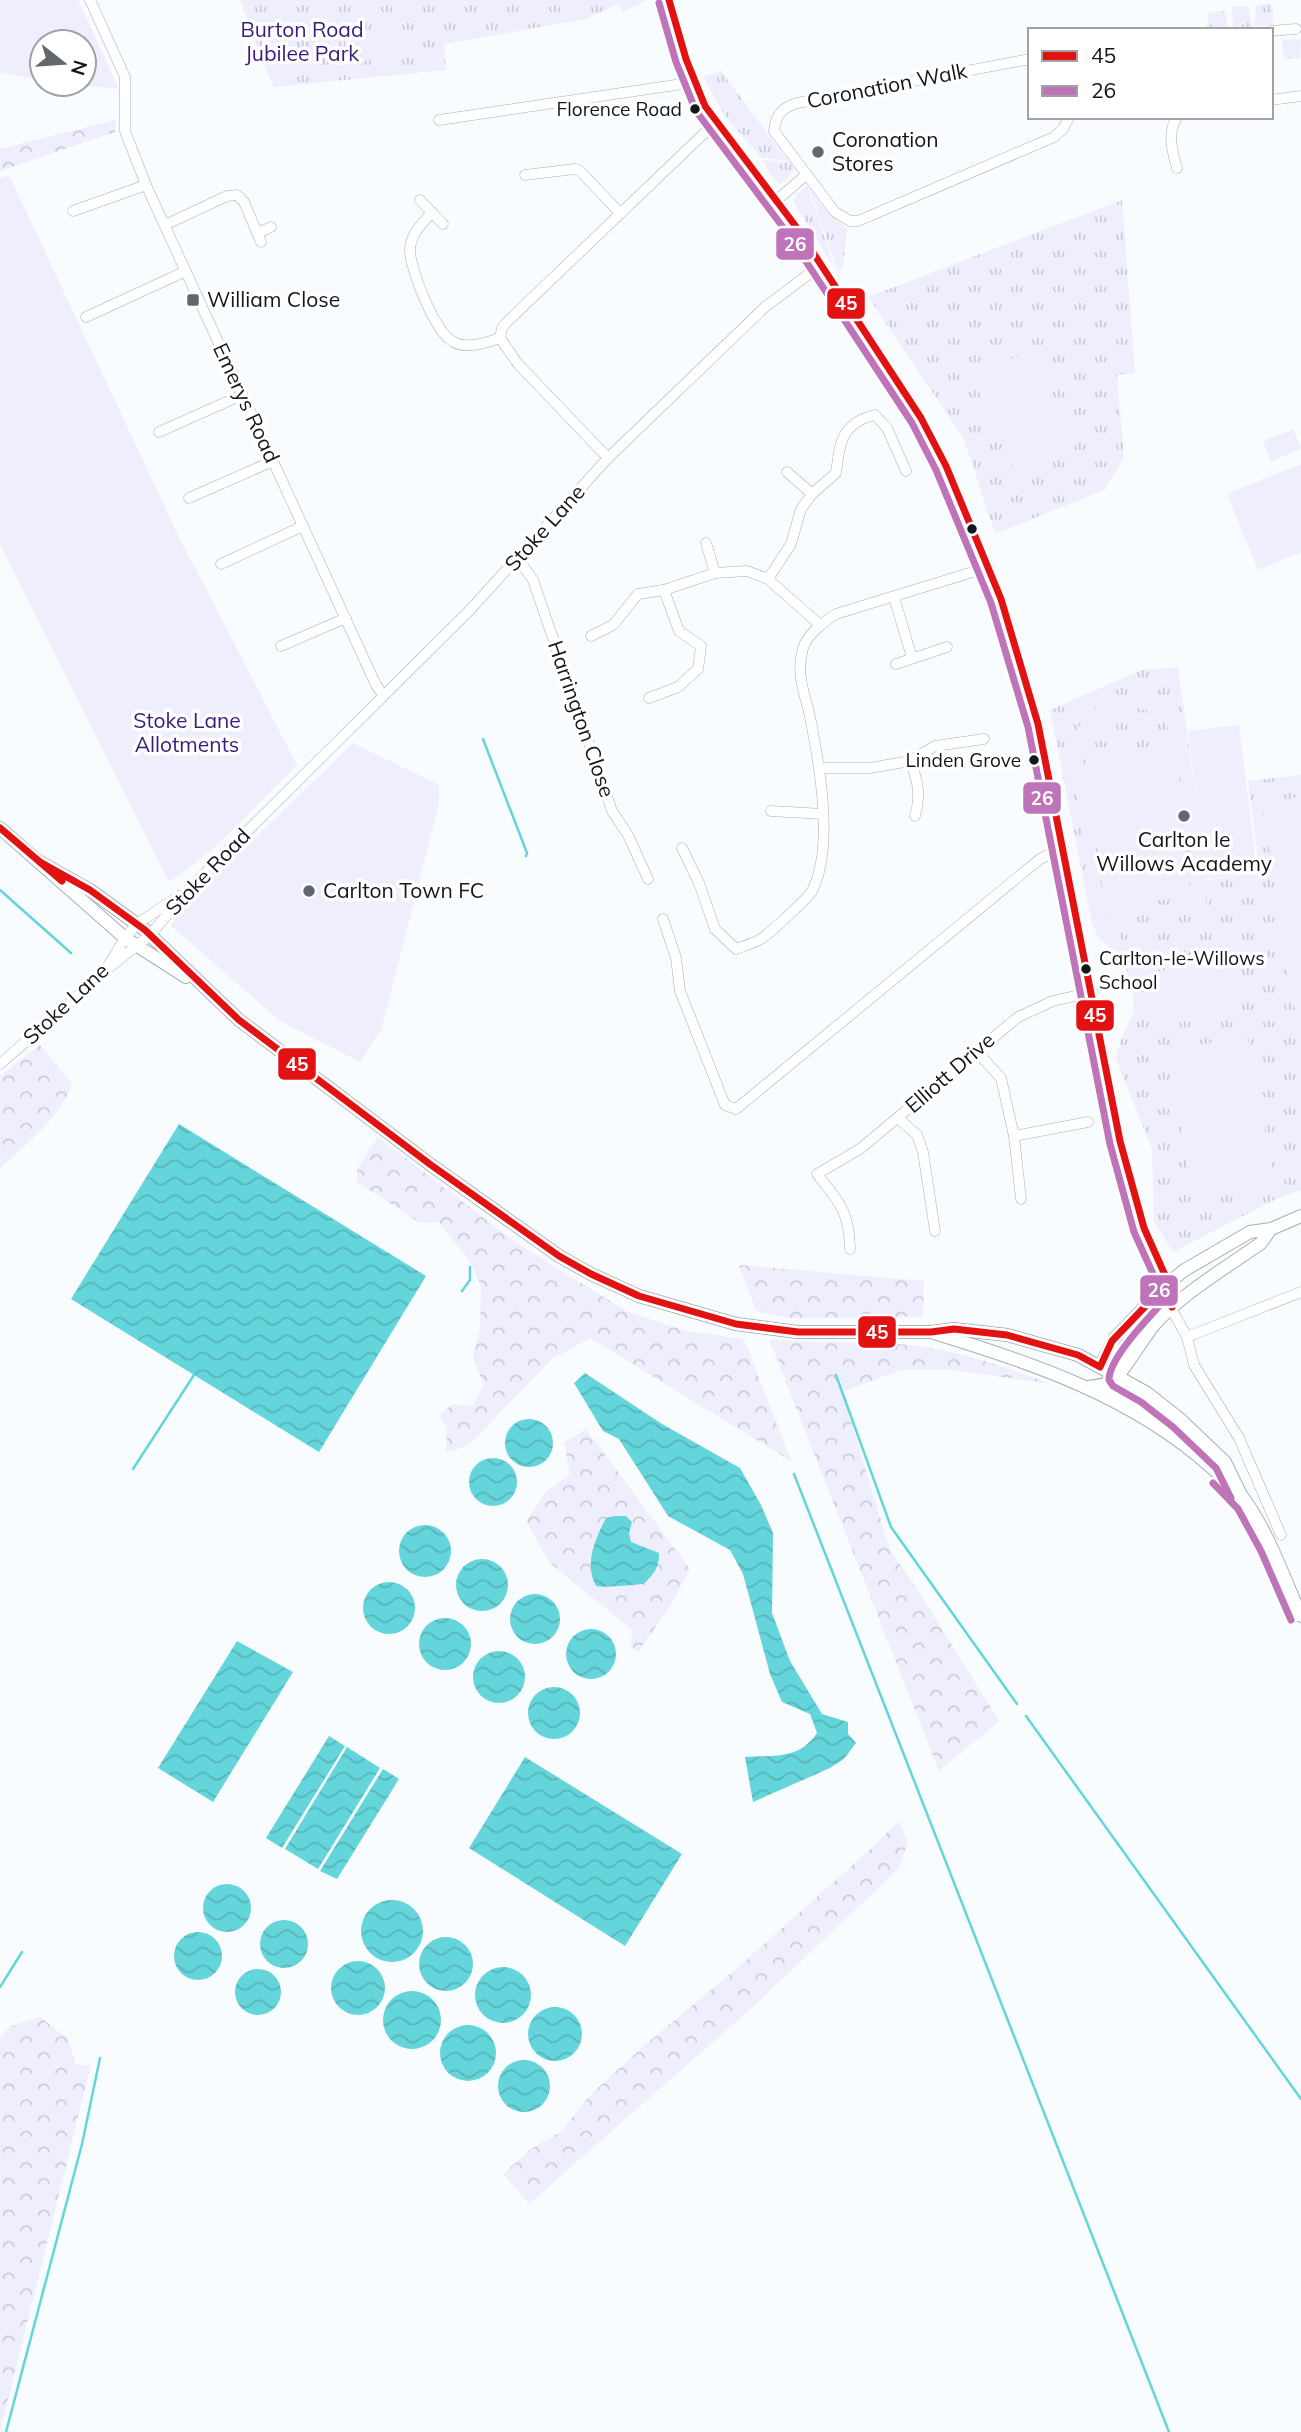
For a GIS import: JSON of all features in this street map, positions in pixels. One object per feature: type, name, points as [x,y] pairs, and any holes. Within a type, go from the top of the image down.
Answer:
[{"type":"main road","points":[[0,828],[125,938],[207,990]]},
{"type":"main road","points":[[40,862],[90,890],[137,924],[239,1020],[431,1165],[559,1256],[591,1274],[639,1296],[736,1324],[799,1332],[931,1332],[954,1329],[1007,1335],[1078,1355],[1119,1377],[1180,1419],[1225,1462],[1270,1546],[1301,1616]]},
{"type":"main road","points":[[1103,1385],[1100,1367],[1112,1341],[1165,1287],[1198,1261],[1250,1232],[1271,1229],[1301,1216]]},
{"type":"main road","points":[[1086,1387],[1103,1385],[1119,1377],[1140,1343],[1172,1307],[1261,1243],[1271,1229]]},
{"type":"main road","points":[[931,1332],[1003,1354],[1086,1387],[1176,1439],[1243,1498]]},
{"type":"main road","points":[[1103,1385],[1141,1406],[1171,1428],[1176,1439]]},
{"type":"street","points":[[92,3],[104,0]]},
{"type":"street","points":[[669,0],[692,77],[705,106],[778,200],[921,418],[946,466],[989,567],[1015,639],[1038,724],[1118,1130],[1144,1228],[1154,1278],[1165,1287],[1186,1337],[1194,1365],[1239,1438],[1280,1535]]},
{"type":"street","name":"Emerys Road","points":[[92,3],[125,77],[125,131],[146,186],[376,685],[383,695]]},
{"type":"street","points":[[1273,31],[1296,29]]},
{"type":"street","name":"Coronation Walk","points":[[1028,59],[785,107],[777,116],[774,131],[835,212],[849,221],[858,222],[1055,137],[1068,119]]},
{"type":"street","points":[[439,120],[689,83],[692,77]]},
{"type":"street","points":[[1273,100],[1301,96]]},
{"type":"street","points":[[1176,119],[1171,145],[1177,167]]},
{"type":"street","points":[[608,458],[518,364],[500,338],[502,328],[716,122]]},
{"type":"street","points":[[525,175],[575,169],[580,171],[620,214]]},
{"type":"street","points":[[778,200],[806,175]]},
{"type":"street","points":[[73,211],[146,186]]},
{"type":"street","points":[[165,225],[227,196],[237,195],[244,202],[259,237],[271,227]]},
{"type":"street","points":[[420,200],[443,223]]},
{"type":"street","points":[[432,212],[414,233],[410,250],[425,301],[436,325],[453,342],[464,345],[500,338]]},
{"type":"street","name":"Stoke Lane","points":[[278,801],[469,611],[608,458],[765,307],[821,265]]},
{"type":"street","points":[[86,317],[186,271]]},
{"type":"street","points":[[159,432],[242,395]]},
{"type":"street","points":[[768,579],[791,544],[801,509],[812,494],[836,473],[841,439],[858,419],[875,415],[887,428],[906,471]]},
{"type":"street","points":[[189,498],[273,461]]},
{"type":"street","points":[[787,472],[812,494]]},
{"type":"street","points":[[221,564],[303,526]]},
{"type":"street","points":[[706,543],[715,573]]},
{"type":"street","name":"Harrington Close","points":[[518,559],[533,580],[612,811],[628,835],[648,879]]},
{"type":"street","points":[[682,848],[699,883],[715,929],[736,949],[761,939],[812,893],[823,855],[823,814],[820,768],[799,677],[804,646],[820,625],[836,614],[989,567]]},
{"type":"street","points":[[591,636],[613,625],[638,594],[664,590],[715,573],[747,571],[768,579],[820,625]]},
{"type":"street","points":[[649,698],[678,687],[698,668],[701,646],[679,631],[664,590]]},
{"type":"street","points":[[894,597],[912,658]]},
{"type":"street","points":[[281,646],[346,618]]},
{"type":"street","points":[[896,664],[947,647]]},
{"type":"street","points":[[820,768],[870,768],[910,761],[935,746],[984,739]]},
{"type":"street","points":[[910,761],[916,776],[917,811],[930,808]]},
{"type":"street","name":"Stoke Road","points":[[106,970],[150,935],[191,887],[278,801]]},
{"type":"street","points":[[771,811],[823,814]]},
{"type":"street","points":[[663,919],[676,958],[680,991],[725,1105],[736,1109],[1040,859],[1063,847]]},
{"type":"street","name":"Stoke Lane","points":[[0,1064],[106,970],[125,938],[137,924],[191,887]]},
{"type":"street","name":"Elliott Drive","points":[[850,1249],[849,1225],[842,1206],[817,1174],[860,1149],[1018,1017],[1053,1001],[1092,992]]},
{"type":"street","points":[[978,1052],[1000,1078],[1014,1136],[1021,1199]]},
{"type":"street","points":[[898,1118],[917,1135],[923,1152],[935,1230]]},
{"type":"street","points":[[1014,1136],[1088,1122]]},
{"type":"street","points":[[1186,1337],[1301,1292]]},
{"type":"street","points":[[1241,1469],[1251,1464]]},
{"type":"green space","points":[[0,0],[78,0],[91,28],[28,28],[28,78],[0,72]]},
{"type":"green space","name":"Burton Road Jubilee Park","points":[[240,0],[646,0],[623,12],[618,4],[586,19],[444,44],[446,70],[273,87]]},
{"type":"green space","points":[[1272,4],[1273,25],[1254,26],[1256,5]]},
{"type":"green space","points":[[1248,6],[1252,27],[1233,28],[1232,7]]},
{"type":"green space","points":[[1225,11],[1227,28],[1206,28],[1209,13]]},
{"type":"green space","points":[[368,35],[396,42],[391,59],[360,61],[359,55],[346,49],[345,41],[351,38],[366,39]]},
{"type":"green space","points":[[1282,35],[1284,40],[1301,39],[1300,58],[1284,59]]},
{"type":"green space","points":[[98,43],[119,89],[98,87]]},
{"type":"green space","points":[[721,71],[788,161],[762,158],[725,116],[703,77]]},
{"type":"green space","points":[[116,120],[115,132],[0,171],[0,149]]},
{"type":"green space","points":[[763,160],[790,162],[795,169],[779,184],[769,173]]},
{"type":"green space","name":"Stoke Lane Allotments","points":[[9,175],[178,535],[297,765],[220,842],[169,882],[0,544],[0,178]]},
{"type":"green space","points":[[807,186],[835,269],[794,203],[796,195]]},
{"type":"green space","points":[[808,186],[828,213],[847,229],[843,266],[838,272]]},
{"type":"green space","points":[[1122,200],[1135,373],[1117,375],[1124,458],[1104,490],[995,534],[964,439],[868,297]]},
{"type":"green space","points":[[1033,348],[1076,446],[1016,474],[973,378]]},
{"type":"green space","points":[[1293,429],[1301,448],[1271,462],[1263,441]]},
{"type":"green space","points":[[1301,464],[1301,552],[1258,570],[1227,494]]},
{"type":"green space","points":[[1178,667],[1207,880],[1260,873],[1248,781],[1301,775],[1301,1190],[1274,1200],[1173,1252],[1154,1222],[1152,1149],[1116,1059],[1121,1040],[1134,1012],[1133,989],[1124,963],[1098,936],[1092,924],[1050,710],[1142,670]]},
{"type":"green space","points":[[1133,697],[1149,701],[1163,708],[1184,725],[1207,908],[1202,925],[1188,946],[1174,955],[1155,960],[1126,956],[1110,945],[1098,929],[1091,908],[1072,760],[1073,748],[1079,727],[1085,718],[1111,700]],"holes":[[[1140,708],[1158,717],[1175,739],[1196,900],[1192,918],[1184,932],[1172,942],[1144,948],[1130,944],[1117,934],[1106,919],[1083,758],[1087,738],[1097,722],[1112,711]]]},
{"type":"green space","points":[[1239,725],[1257,873],[1206,879],[1188,731]]},
{"type":"green space","name":"Carlton Town FC","points":[[353,743],[439,785],[439,804],[381,1030],[360,1062],[280,1021],[171,926],[179,912]]},
{"type":"green space","points":[[1171,744],[1191,896],[1106,908],[1086,755]]},
{"type":"green space","points":[[1301,797],[1301,942],[1284,945],[1262,803]]},
{"type":"green space","points":[[1301,955],[1301,1037],[1299,1037],[1286,957]]},
{"type":"green space","points":[[1230,959],[1239,1012],[1164,1025],[1162,1013],[1153,1007],[1150,995],[1159,993],[1155,972]]},
{"type":"green space","points":[[1247,1036],[1275,1184],[1194,1199],[1167,1051]]},
{"type":"green space","points":[[40,1045],[72,1084],[51,1119],[0,1169],[0,1076]]},
{"type":"green space","points":[[378,1137],[514,1241],[626,1311],[686,1331],[744,1339],[791,1461],[590,1338],[552,1359],[469,1445],[446,1452],[447,1429],[440,1415],[452,1404],[472,1406],[484,1386],[473,1357],[480,1328],[481,1286],[469,1260],[438,1222],[420,1223],[357,1182],[357,1169]]},
{"type":"green space","points":[[739,1265],[924,1281],[923,1317],[790,1318],[756,1311]]},
{"type":"green space","points":[[769,1339],[897,1344],[937,1349],[995,1364],[1052,1384],[953,1370],[901,1370],[842,1392],[890,1550],[999,1721],[939,1771]]},
{"type":"green space","points":[[586,1429],[690,1569],[671,1605],[638,1652],[631,1646],[632,1630],[549,1562],[526,1521],[547,1491],[570,1474],[564,1443]]},
{"type":"green space","points":[[899,1821],[908,1843],[898,1869],[756,2004],[529,2204],[503,2174],[531,2149],[562,2131],[588,2097],[736,1969]]},
{"type":"green space","points":[[40,2017],[68,2039],[76,2065],[91,2065],[0,2432],[0,2037],[11,2026]]},
{"type":"water","points":[[179,1124],[426,1276],[319,1452],[71,1299]]},
{"type":"water","points":[[585,1373],[662,1424],[740,1468],[773,1533],[772,1613],[790,1661],[822,1714],[848,1722],[848,1734],[856,1743],[844,1759],[830,1768],[753,1802],[745,1757],[776,1756],[802,1748],[817,1733],[810,1714],[782,1702],[770,1674],[743,1574],[730,1550],[668,1516],[619,1439],[603,1431],[574,1383]]},
{"type":"water","points":[[529,1419],[546,1426],[553,1443],[546,1460],[529,1467],[512,1460],[505,1443],[512,1426]]},
{"type":"water","points":[[493,1458],[510,1465],[517,1482],[510,1499],[493,1506],[476,1499],[469,1482],[476,1465]]},
{"type":"water","points":[[626,1516],[632,1522],[629,1533],[631,1542],[659,1553],[655,1570],[643,1584],[596,1586],[591,1569],[592,1552],[606,1518]]},
{"type":"water","points":[[425,1525],[435,1527],[443,1533],[449,1541],[449,1561],[443,1569],[435,1575],[425,1577],[415,1575],[407,1569],[401,1561],[399,1551],[401,1541],[407,1533],[415,1527]]},
{"type":"water","points":[[482,1559],[492,1561],[500,1567],[506,1575],[506,1595],[500,1603],[492,1609],[482,1611],[472,1609],[464,1603],[458,1595],[456,1585],[458,1575],[464,1567],[472,1561]]},
{"type":"water","points":[[389,1582],[399,1584],[407,1590],[413,1598],[413,1618],[407,1626],[399,1632],[389,1634],[379,1632],[371,1626],[365,1618],[363,1608],[365,1598],[371,1590],[379,1584]]},
{"type":"water","points":[[535,1594],[553,1601],[560,1619],[553,1637],[535,1644],[517,1637],[510,1619],[517,1601]]},
{"type":"water","points":[[445,1618],[464,1625],[471,1644],[464,1663],[445,1670],[426,1663],[419,1644],[426,1625]]},
{"type":"water","points":[[591,1629],[609,1636],[616,1654],[609,1672],[591,1679],[573,1672],[566,1654],[573,1636]]},
{"type":"water","points":[[237,1641],[293,1672],[213,1802],[158,1768]]},
{"type":"water","points":[[499,1651],[509,1653],[517,1659],[523,1667],[523,1687],[517,1695],[509,1701],[499,1703],[489,1701],[481,1695],[475,1687],[473,1677],[475,1667],[481,1659],[489,1653]]},
{"type":"water","points":[[554,1687],[564,1689],[572,1695],[578,1703],[578,1723],[572,1731],[564,1737],[554,1739],[544,1737],[536,1731],[530,1723],[528,1713],[530,1703],[536,1695],[544,1689]]},
{"type":"water","points":[[329,1736],[345,1746],[282,1848],[266,1838]]},
{"type":"water","points":[[347,1747],[380,1768],[318,1869],[285,1849]]},
{"type":"water","points":[[525,1757],[682,1854],[625,1946],[469,1848]]},
{"type":"water","points":[[383,1769],[399,1779],[337,1879],[320,1871]]},
{"type":"water","points":[[227,1884],[244,1891],[251,1908],[244,1925],[227,1932],[210,1925],[203,1908],[210,1891]]},
{"type":"water","points":[[392,1900],[404,1902],[414,1909],[421,1919],[421,1943],[414,1953],[404,1960],[392,1962],[380,1960],[370,1953],[363,1943],[361,1931],[363,1919],[370,1909],[380,1902]]},
{"type":"water","points":[[284,1920],[301,1927],[308,1944],[301,1961],[284,1968],[267,1961],[260,1944],[267,1927]]},
{"type":"water","points":[[198,1932],[215,1939],[222,1956],[215,1973],[198,1980],[181,1973],[174,1956],[181,1939]]},
{"type":"water","points":[[446,1937],[465,1945],[473,1964],[465,1983],[446,1991],[427,1983],[419,1964],[427,1945]]},
{"type":"water","points":[[358,1961],[377,1969],[385,1988],[377,2007],[358,2015],[339,2007],[331,1988],[339,1969]]},
{"type":"water","points":[[503,1967],[514,1969],[523,1975],[529,1984],[529,2006],[523,2015],[514,2021],[503,2023],[492,2021],[483,2015],[477,2006],[475,1995],[477,1984],[483,1975],[492,1969]]},
{"type":"water","points":[[258,1969],[274,1976],[281,1992],[274,2008],[258,2015],[242,2008],[235,1992],[242,1976]]},
{"type":"water","points":[[412,1991],[423,1993],[436,2004],[441,2020],[439,2031],[428,2044],[412,2049],[401,2047],[388,2036],[383,2020],[385,2009],[396,1996]]},
{"type":"water","points":[[555,2007],[574,2015],[582,2034],[574,2053],[555,2061],[536,2053],[528,2034],[536,2015]]},
{"type":"water","points":[[468,2025],[479,2027],[488,2033],[494,2042],[494,2064],[488,2073],[479,2079],[468,2081],[457,2079],[448,2073],[442,2064],[440,2053],[442,2042],[448,2033],[457,2027]]},
{"type":"water","points":[[524,2060],[543,2067],[550,2086],[543,2105],[524,2112],[505,2105],[498,2086],[505,2067]]},
{"type":"waterway","points":[[483,739],[526,856]]},
{"type":"waterway","points":[[0,890],[71,953]]},
{"type":"waterway","points":[[462,1291],[470,1280],[470,1267]]},
{"type":"waterway","points":[[133,1469],[194,1375]]},
{"type":"waterway","points":[[836,1375],[891,1527],[1017,1704]]},
{"type":"waterway","points":[[794,1474],[1169,2432]]},
{"type":"waterway","points":[[1026,1716],[1301,2099]]},
{"type":"waterway","points":[[0,1987],[22,1952]]},
{"type":"waterway","points":[[6,2432],[82,2144],[100,2058]]},
{"type":"transit line","name":"45","points":[[669,0],[686,59],[705,106],[797,228],[921,418],[946,466],[1001,599],[1038,724],[1120,1141],[1144,1228],[1169,1284],[1172,1307]]},
{"type":"transit line","name":"26","points":[[659,3],[676,62],[696,111],[788,234],[912,423],[936,470],[991,603],[1028,727],[1110,1144],[1134,1232],[1159,1287],[1161,1304],[1138,1329],[1115,1361],[1109,1380],[1113,1386],[1141,1402],[1173,1427],[1216,1468],[1231,1498]]},
{"type":"transit line","name":"45","points":[[0,828],[62,881]]},
{"type":"transit line","name":"45","points":[[40,862],[90,890],[145,930],[239,1020],[431,1165],[559,1256],[639,1296],[736,1324],[798,1332],[931,1332],[954,1329],[1007,1335],[1078,1355],[1100,1367],[1112,1341],[1161,1290]]},
{"type":"transit line","name":"26","points":[[1213,1483],[1238,1509],[1261,1551],[1291,1620]]},
{"type":"place","name":"Florence Road","points":[[695,109]]},
{"type":"place","name":"Coronation Stores","points":[[818,152]]},
{"type":"place","name":"William Close","points":[[193,300]]},
{"type":"place","name":"Linden Grove","points":[[1034,760]]},
{"type":"place","name":"Carlton le Willows Academy","points":[[1184,816]]},
{"type":"place","name":"Carlton Town FC","points":[[309,891]]},
{"type":"place","name":"Carlton-le-Willows School","points":[[1086,969]]}]
